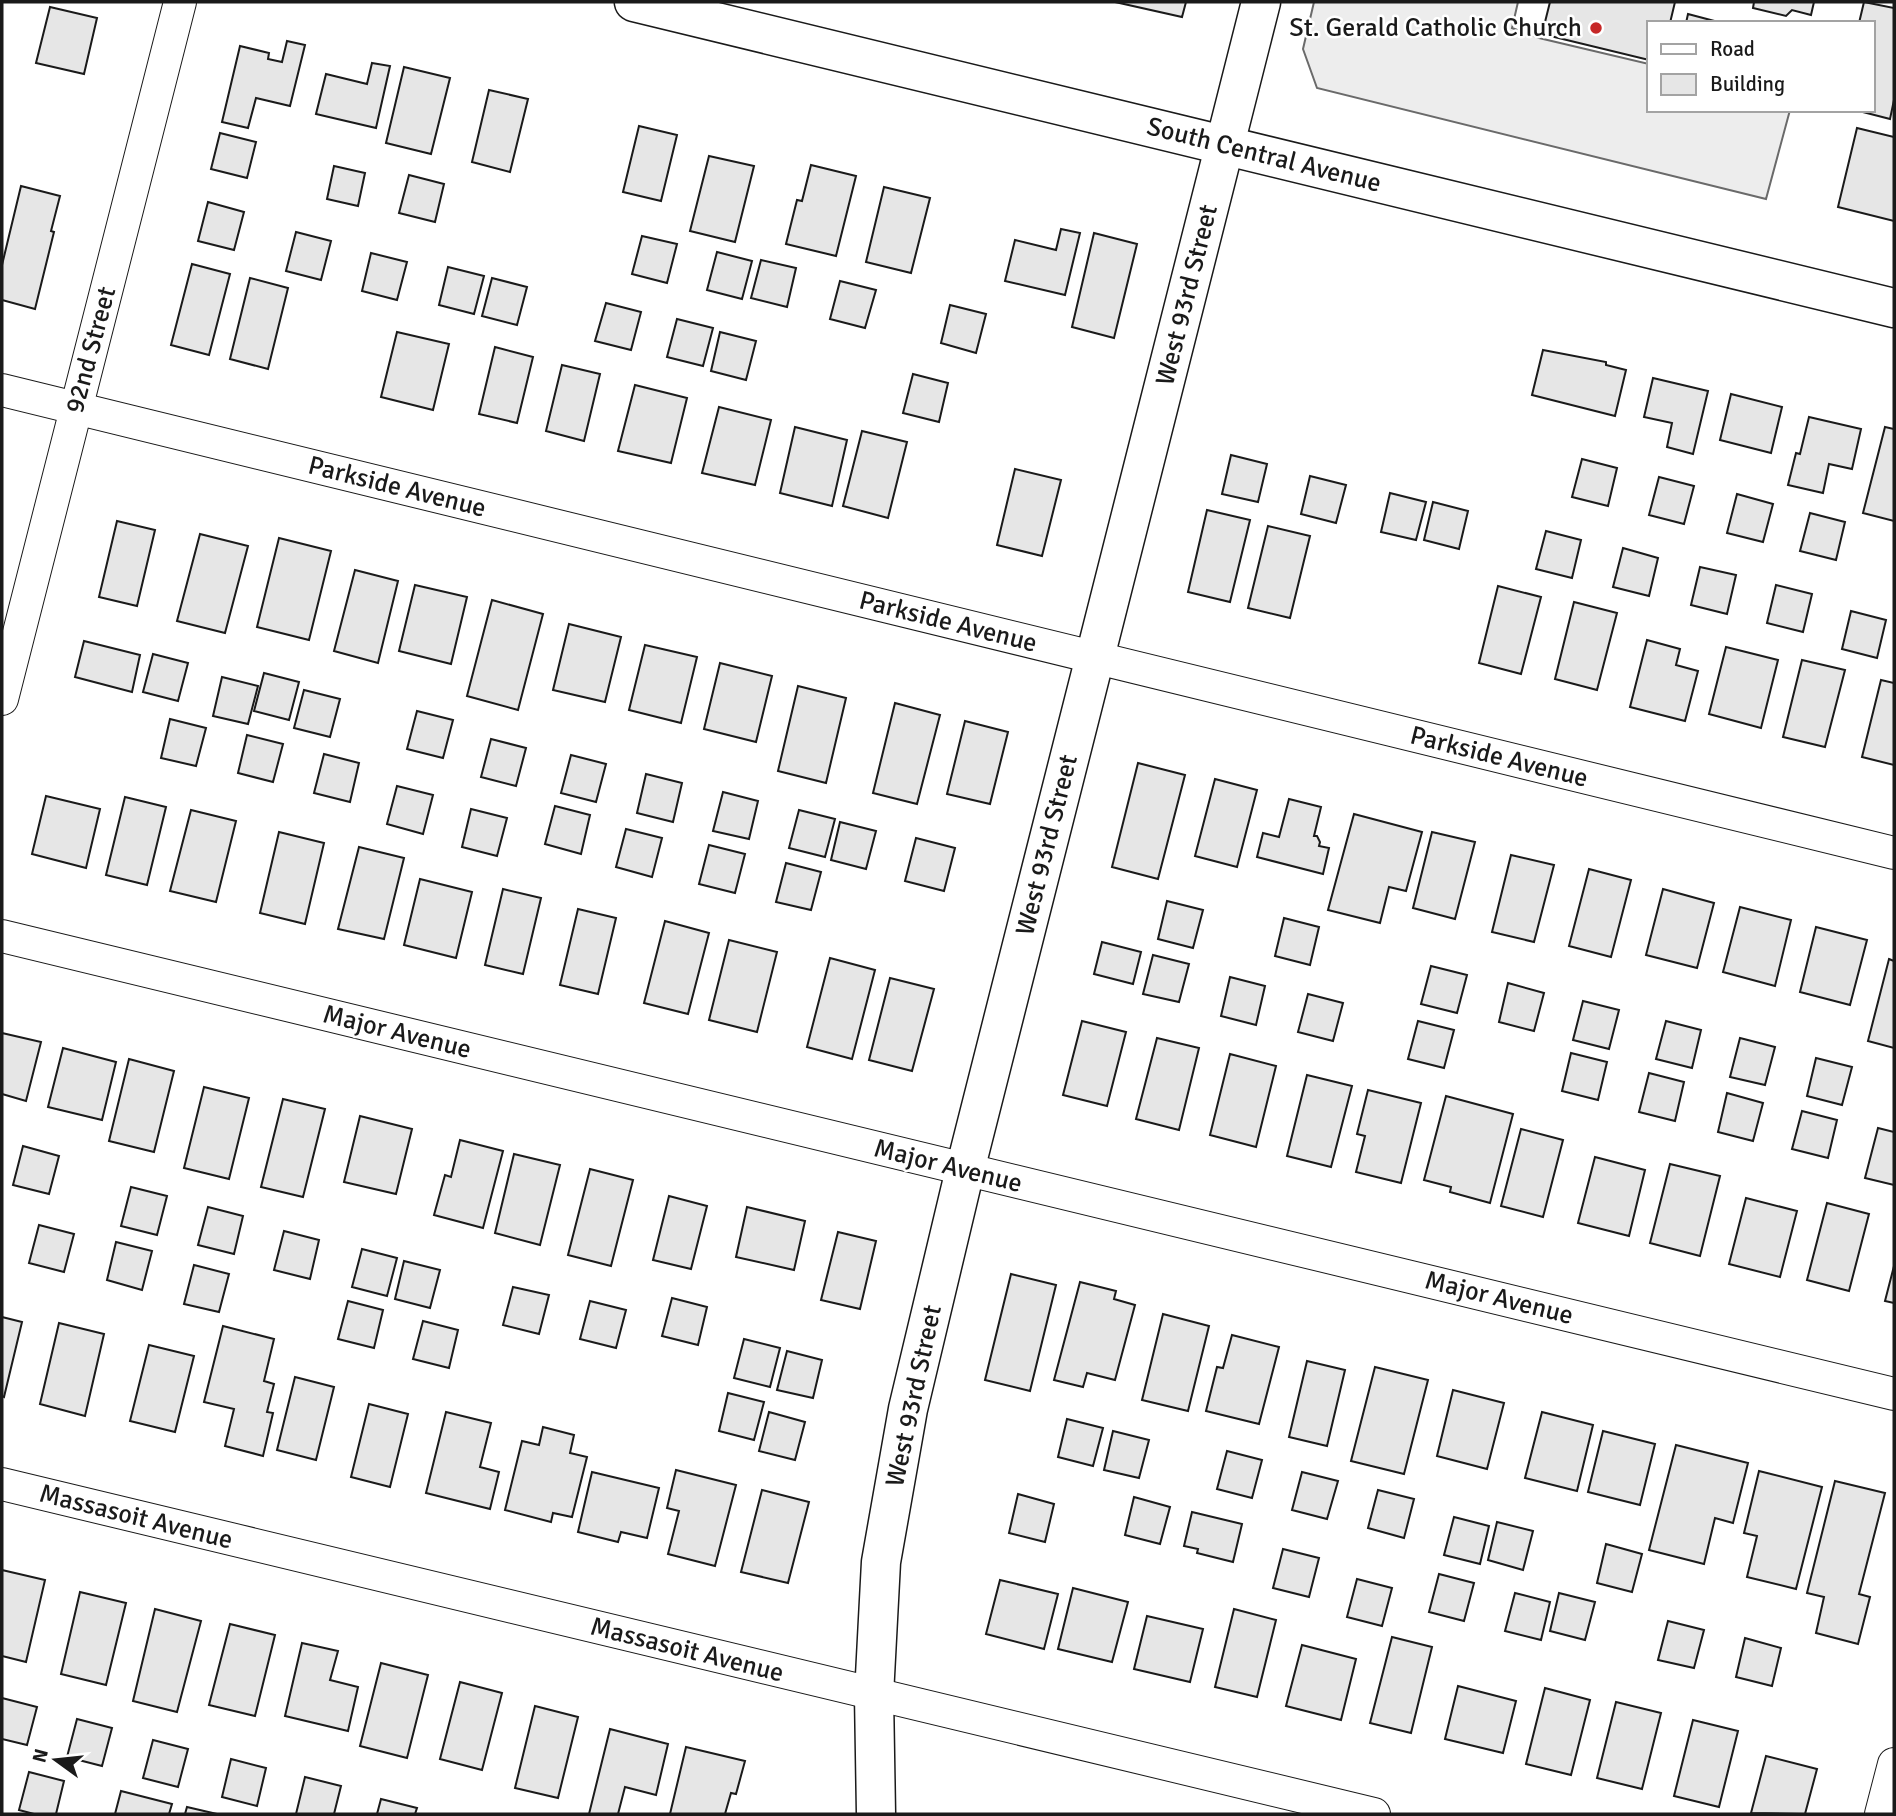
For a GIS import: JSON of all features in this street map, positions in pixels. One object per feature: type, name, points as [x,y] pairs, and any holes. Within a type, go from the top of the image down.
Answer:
[{"type":"main road","name":"South Central Avenue","points":[[635,2],[1894,308]]},
{"type":"main road","name":"West 93rd Street","points":[[876,1814],[874,1695],[881,1562],[908,1409],[965,1170],[1261,2]]},
{"type":"street","name":"92nd Street","points":[[2,699],[180,2]]},
{"type":"street","name":"Parkside Avenue","points":[[2,390],[1894,853]]},
{"type":"street","name":"Major Avenue","points":[[2,936],[1894,1394]]},
{"type":"street","name":"Massasoit Avenue","points":[[2,1484],[1374,1814]]},
{"type":"street","points":[[1881,1814],[1894,1764]]},
{"type":"shaded area","points":[[1314,2],[1518,2],[1512,28],[1539,38],[1647,64],[1647,112],[1789,112],[1766,199],[1317,88],[1303,49]]},
{"type":"building","points":[[1115,2],[1186,2],[1182,17]]},
{"type":"building","name":"St. Gerald Catholic Church","points":[[1550,2],[1675,2],[1670,21],[1647,21],[1647,60],[1542,34]]},
{"type":"building","points":[[1754,2],[1814,2],[1811,15],[1792,10],[1786,16],[1753,8]]},
{"type":"building","points":[[1864,2],[1894,8],[1894,100],[1890,119],[1863,112],[1875,112],[1875,21],[1859,21]]},
{"type":"building","points":[[50,7],[97,18],[84,74],[36,63]]},
{"type":"building","points":[[1688,14],[1714,21],[1686,21]]},
{"type":"building","points":[[287,41],[305,45],[290,106],[256,98],[248,128],[222,122],[240,46],[269,53],[268,59],[282,62]]},
{"type":"building","points":[[372,63],[390,66],[376,128],[316,114],[326,74],[367,84]]},
{"type":"building","points":[[404,67],[450,78],[431,154],[386,143]]},
{"type":"building","points":[[489,90],[528,99],[510,172],[472,162]]},
{"type":"building","points":[[639,126],[677,135],[661,201],[623,192]]},
{"type":"building","points":[[1857,128],[1894,137],[1894,221],[1838,207]]},
{"type":"building","points":[[220,133],[256,142],[247,178],[211,169]]},
{"type":"building","points":[[709,156],[754,166],[735,242],[690,231]]},
{"type":"building","points":[[811,165],[856,176],[836,256],[786,244],[797,200],[802,201]]},
{"type":"building","points":[[334,166],[365,173],[358,206],[327,199]]},
{"type":"building","points":[[409,175],[444,184],[435,222],[399,213]]},
{"type":"building","points":[[21,186],[60,196],[35,309],[2,300],[2,265]]},
{"type":"building","points":[[884,187],[930,198],[911,273],[866,262]]},
{"type":"building","points":[[208,202],[244,212],[234,250],[198,241]]},
{"type":"building","points":[[1061,229],[1080,233],[1065,295],[1005,281],[1015,240],[1056,250]]},
{"type":"building","points":[[296,232],[331,241],[321,280],[286,271]]},
{"type":"building","points":[[1094,233],[1137,244],[1114,338],[1072,327]]},
{"type":"building","points":[[642,236],[677,244],[667,283],[632,274]]},
{"type":"building","points":[[717,252],[752,261],[742,299],[707,290]]},
{"type":"building","points":[[371,253],[407,262],[397,300],[362,291]]},
{"type":"building","points":[[761,260],[796,268],[787,307],[751,298]]},
{"type":"building","points":[[192,264],[230,274],[209,355],[171,345]]},
{"type":"building","points":[[448,267],[484,276],[474,314],[439,305]]},
{"type":"building","points":[[250,278],[288,288],[268,369],[230,359]]},
{"type":"building","points":[[492,278],[527,287],[517,325],[482,316]]},
{"type":"building","points":[[840,281],[876,290],[865,328],[830,319]]},
{"type":"building","points":[[606,303],[641,312],[631,350],[595,341]]},
{"type":"building","points":[[950,305],[986,314],[976,353],[941,343]]},
{"type":"building","points":[[677,319],[713,328],[703,366],[667,357]]},
{"type":"building","points":[[397,332],[449,344],[433,410],[381,397]]},
{"type":"building","points":[[720,332],[756,341],[746,380],[711,371]]},
{"type":"building","points":[[495,347],[533,357],[517,423],[479,414]]},
{"type":"building","points":[[1543,350],[1606,362],[1606,365],[1626,370],[1615,416],[1532,395]]},
{"type":"building","points":[[562,365],[600,374],[584,441],[546,431]]},
{"type":"building","points":[[913,374],[948,383],[939,422],[903,413]]},
{"type":"building","points":[[1653,378],[1708,391],[1693,454],[1667,447],[1672,423],[1644,417]]},
{"type":"building","points":[[635,385],[687,398],[671,463],[618,451]]},
{"type":"building","points":[[1731,394],[1782,407],[1771,453],[1720,440]]},
{"type":"building","points":[[719,407],[771,420],[755,485],[702,473]]},
{"type":"building","points":[[1809,417],[1861,429],[1852,469],[1829,464],[1823,493],[1788,485],[1796,453],[1800,454]]},
{"type":"building","points":[[795,427],[847,440],[832,506],[780,493]]},
{"type":"building","points":[[1885,427],[1894,429],[1894,521],[1863,513]]},
{"type":"building","points":[[862,431],[907,442],[888,518],[843,506]]},
{"type":"building","points":[[1231,455],[1267,464],[1258,502],[1222,494]]},
{"type":"building","points":[[1582,459],[1617,468],[1608,506],[1572,497]]},
{"type":"building","points":[[1015,469],[1061,480],[1042,556],[997,545]]},
{"type":"building","points":[[1310,476],[1346,485],[1336,523],[1301,514]]},
{"type":"building","points":[[1659,477],[1694,486],[1684,524],[1649,515]]},
{"type":"building","points":[[1390,493],[1426,502],[1416,540],[1381,532]]},
{"type":"building","points":[[1737,494],[1773,504],[1763,542],[1727,533]]},
{"type":"building","points":[[1433,502],[1468,511],[1459,549],[1424,540]]},
{"type":"building","points":[[1207,510],[1250,520],[1230,602],[1188,592]]},
{"type":"building","points":[[1810,513],[1845,522],[1836,560],[1800,551]]},
{"type":"building","points":[[117,521],[155,530],[137,606],[99,597]]},
{"type":"building","points":[[1268,526],[1310,536],[1290,618],[1248,608]]},
{"type":"building","points":[[1546,531],[1581,540],[1572,578],[1536,569]]},
{"type":"building","points":[[200,534],[248,546],[225,633],[177,621]]},
{"type":"building","points":[[279,538],[331,551],[309,640],[257,627]]},
{"type":"building","points":[[1623,548],[1658,558],[1649,596],[1613,587]]},
{"type":"building","points":[[1700,567],[1736,575],[1727,614],[1691,605]]},
{"type":"building","points":[[355,570],[398,581],[378,663],[334,651]]},
{"type":"building","points":[[415,585],[467,597],[451,664],[399,651]]},
{"type":"building","points":[[1776,585],[1812,594],[1803,632],[1767,623]]},
{"type":"building","points":[[1498,586],[1541,597],[1521,674],[1479,663]]},
{"type":"building","points":[[492,600],[543,614],[518,710],[467,696]]},
{"type":"building","points":[[1574,602],[1617,613],[1597,690],[1555,679]]},
{"type":"building","points":[[1851,611],[1886,620],[1877,658],[1842,649]]},
{"type":"building","points":[[569,624],[621,637],[605,702],[553,690]]},
{"type":"building","points":[[1647,640],[1680,649],[1676,665],[1698,671],[1685,721],[1630,707]]},
{"type":"building","points":[[84,641],[140,655],[132,692],[75,677]]},
{"type":"building","points":[[645,645],[697,657],[681,723],[629,710]]},
{"type":"building","points":[[1726,647],[1778,660],[1761,728],[1709,714]]},
{"type":"building","points":[[153,654],[188,663],[178,701],[143,692]]},
{"type":"building","points":[[1802,660],[1845,670],[1825,747],[1783,737]]},
{"type":"building","points":[[720,663],[772,676],[756,742],[704,729]]},
{"type":"building","points":[[264,673],[299,682],[289,720],[254,711]]},
{"type":"building","points":[[222,677],[258,686],[248,724],[213,716]]},
{"type":"building","points":[[1881,680],[1894,683],[1894,765],[1862,757]]},
{"type":"building","points":[[798,686],[846,698],[826,783],[778,771]]},
{"type":"building","points":[[304,690],[340,699],[330,737],[294,728]]},
{"type":"building","points":[[895,703],[940,715],[917,804],[873,793]]},
{"type":"building","points":[[417,711],[453,720],[443,758],[407,749]]},
{"type":"building","points":[[170,719],[206,728],[196,766],[161,758]]},
{"type":"building","points":[[965,721],[1008,732],[990,804],[947,794]]},
{"type":"building","points":[[247,735],[283,744],[273,782],[238,773]]},
{"type":"building","points":[[491,739],[526,748],[516,786],[481,777]]},
{"type":"building","points":[[324,754],[359,763],[350,802],[314,793]]},
{"type":"building","points":[[571,755],[606,764],[596,802],[561,793]]},
{"type":"building","points":[[1138,763],[1185,775],[1158,879],[1112,867]]},
{"type":"building","points":[[646,774],[682,783],[673,822],[637,813]]},
{"type":"building","points":[[1215,779],[1257,790],[1237,867],[1195,856]]},
{"type":"building","points":[[397,786],[433,795],[423,834],[387,824]]},
{"type":"building","points":[[723,792],[758,801],[749,839],[713,831]]},
{"type":"building","points":[[46,796],[100,809],[86,868],[32,854]]},
{"type":"building","points":[[125,797],[166,807],[147,885],[106,875]]},
{"type":"building","points":[[1289,799],[1321,807],[1314,836],[1317,836],[1320,842],[1319,846],[1329,848],[1323,874],[1257,857],[1263,833],[1279,837]]},
{"type":"building","points":[[555,806],[590,815],[581,854],[545,844]]},
{"type":"building","points":[[471,809],[507,818],[497,856],[462,847]]},
{"type":"building","points":[[191,810],[236,821],[216,902],[170,891]]},
{"type":"building","points":[[799,810],[835,819],[825,857],[789,848]]},
{"type":"building","points":[[1354,814],[1422,832],[1406,891],[1389,887],[1380,923],[1328,910]]},
{"type":"building","points":[[840,822],[876,831],[866,869],[831,860]]},
{"type":"building","points":[[626,829],[662,838],[652,877],[616,867]]},
{"type":"building","points":[[279,832],[324,843],[305,924],[260,913]]},
{"type":"building","points":[[1432,832],[1475,842],[1455,919],[1413,908]]},
{"type":"building","points":[[916,838],[955,848],[944,891],[905,881]]},
{"type":"building","points":[[709,845],[745,854],[735,893],[699,884]]},
{"type":"building","points":[[359,847],[404,858],[384,939],[338,929]]},
{"type":"building","points":[[1511,855],[1554,865],[1534,942],[1492,932]]},
{"type":"building","points":[[786,863],[821,872],[811,910],[776,902]]},
{"type":"building","points":[[1589,869],[1631,880],[1611,957],[1569,946]]},
{"type":"building","points":[[420,879],[472,892],[456,958],[404,945]]},
{"type":"building","points":[[503,889],[541,898],[523,974],[485,965]]},
{"type":"building","points":[[1663,889],[1714,903],[1697,968],[1646,955]]},
{"type":"building","points":[[1167,901],[1203,910],[1193,948],[1158,939]]},
{"type":"building","points":[[1740,907],[1791,920],[1775,986],[1723,972]]},
{"type":"building","points":[[578,909],[616,918],[598,994],[560,985]]},
{"type":"building","points":[[1284,918],[1319,927],[1310,965],[1275,956]]},
{"type":"building","points":[[665,921],[709,933],[688,1014],[644,1003]]},
{"type":"building","points":[[1816,927],[1867,940],[1850,1005],[1800,992]]},
{"type":"building","points":[[729,940],[777,952],[757,1032],[709,1020]]},
{"type":"building","points":[[1102,942],[1141,952],[1133,984],[1094,974]]},
{"type":"building","points":[[1153,955],[1189,964],[1179,1002],[1143,994]]},
{"type":"building","points":[[830,958],[875,970],[852,1059],[807,1047]]},
{"type":"building","points":[[1889,959],[1894,961],[1894,1048],[1868,1041]]},
{"type":"building","points":[[1431,966],[1467,975],[1457,1013],[1421,1004]]},
{"type":"building","points":[[1230,977],[1265,986],[1256,1025],[1221,1016]]},
{"type":"building","points":[[890,978],[934,989],[912,1071],[869,1060]]},
{"type":"building","points":[[1508,983],[1544,993],[1534,1031],[1499,1022]]},
{"type":"building","points":[[1308,994],[1343,1003],[1333,1041],[1298,1032]]},
{"type":"building","points":[[1583,1001],[1619,1010],[1609,1049],[1573,1040]]},
{"type":"building","points":[[1082,1021],[1126,1032],[1107,1106],[1063,1095]]},
{"type":"building","points":[[1418,1021],[1454,1030],[1444,1068],[1408,1059]]},
{"type":"building","points":[[1666,1021],[1701,1030],[1692,1068],[1656,1059]]},
{"type":"building","points":[[2,1033],[41,1042],[26,1101],[2,1094]]},
{"type":"building","points":[[1157,1038],[1199,1048],[1179,1130],[1136,1119]]},
{"type":"building","points":[[1740,1038],[1775,1047],[1765,1085],[1730,1077]]},
{"type":"building","points":[[63,1048],[116,1062],[102,1120],[48,1107]]},
{"type":"building","points":[[1571,1053],[1607,1062],[1598,1100],[1562,1091]]},
{"type":"building","points":[[1230,1054],[1276,1066],[1256,1147],[1210,1135]]},
{"type":"building","points":[[1816,1058],[1852,1067],[1842,1105],[1807,1096]]},
{"type":"building","points":[[129,1059],[174,1071],[154,1152],[109,1141]]},
{"type":"building","points":[[1649,1073],[1684,1082],[1675,1121],[1639,1112]]},
{"type":"building","points":[[1307,1075],[1352,1086],[1331,1167],[1287,1156]]},
{"type":"building","points":[[204,1087],[249,1098],[229,1179],[184,1168]]},
{"type":"building","points":[[1368,1090],[1421,1103],[1401,1183],[1356,1172],[1365,1136],[1357,1134]]},
{"type":"building","points":[[1727,1093],[1763,1103],[1753,1141],[1718,1132]]},
{"type":"building","points":[[1446,1096],[1513,1114],[1490,1203],[1450,1192],[1451,1187],[1424,1180]]},
{"type":"building","points":[[283,1099],[325,1109],[303,1197],[261,1187]]},
{"type":"building","points":[[1802,1111],[1837,1120],[1828,1158],[1792,1149]]},
{"type":"building","points":[[360,1116],[412,1129],[396,1194],[344,1182]]},
{"type":"building","points":[[1878,1128],[1894,1132],[1894,1185],[1865,1178]]},
{"type":"building","points":[[1521,1129],[1563,1140],[1543,1217],[1501,1206]]},
{"type":"building","points":[[460,1140],[503,1151],[483,1228],[434,1215],[445,1175],[451,1177]]},
{"type":"building","points":[[23,1146],[59,1156],[49,1194],[13,1185]]},
{"type":"building","points":[[514,1154],[560,1165],[540,1245],[495,1233]]},
{"type":"building","points":[[1595,1157],[1645,1170],[1629,1236],[1578,1223]]},
{"type":"building","points":[[1670,1164],[1720,1176],[1700,1256],[1650,1243]]},
{"type":"building","points":[[590,1169],[633,1180],[611,1266],[568,1255]]},
{"type":"building","points":[[131,1187],[167,1196],[157,1235],[121,1226]]},
{"type":"building","points":[[669,1196],[707,1206],[691,1269],[653,1260]]},
{"type":"building","points":[[1746,1198],[1797,1211],[1780,1277],[1729,1264]]},
{"type":"building","points":[[1827,1203],[1869,1214],[1849,1291],[1807,1280]]},
{"type":"building","points":[[208,1207],[243,1216],[234,1254],[198,1245]]},
{"type":"building","points":[[747,1207],[805,1221],[794,1270],[736,1257]]},
{"type":"building","points":[[39,1225],[74,1234],[64,1272],[29,1263]]},
{"type":"building","points":[[284,1231],[319,1240],[310,1279],[274,1270]]},
{"type":"building","points":[[838,1232],[876,1241],[860,1309],[821,1300]]},
{"type":"building","points":[[116,1242],[152,1251],[142,1290],[107,1280]]},
{"type":"building","points":[[362,1249],[397,1258],[387,1296],[352,1287]]},
{"type":"building","points":[[404,1261],[440,1270],[430,1308],[395,1299]]},
{"type":"building","points":[[194,1265],[229,1274],[219,1312],[184,1304]]},
{"type":"building","points":[[1894,1266],[1894,1303],[1885,1301]]},
{"type":"building","points":[[1011,1274],[1056,1285],[1030,1391],[985,1380]]},
{"type":"building","points":[[1080,1282],[1116,1291],[1114,1299],[1135,1305],[1115,1380],[1087,1373],[1083,1387],[1054,1380]]},
{"type":"building","points":[[513,1287],[549,1295],[539,1334],[503,1325]]},
{"type":"building","points":[[672,1298],[707,1307],[698,1345],[662,1336]]},
{"type":"building","points":[[348,1301],[383,1310],[374,1348],[338,1339]]},
{"type":"building","points":[[590,1301],[626,1310],[616,1348],[580,1339]]},
{"type":"building","points":[[1163,1314],[1209,1326],[1188,1411],[1142,1400]]},
{"type":"building","points":[[2,1317],[22,1322],[4,1397],[2,1396]]},
{"type":"building","points":[[423,1321],[458,1330],[449,1368],[413,1359]]},
{"type":"building","points":[[59,1323],[104,1334],[85,1416],[40,1404]]},
{"type":"building","points":[[223,1326],[274,1339],[264,1381],[274,1384],[267,1412],[273,1413],[263,1456],[225,1446],[234,1409],[204,1402]]},
{"type":"building","points":[[1232,1335],[1279,1347],[1259,1424],[1206,1411],[1217,1367],[1223,1368]]},
{"type":"building","points":[[744,1339],[780,1348],[770,1387],[734,1378]]},
{"type":"building","points":[[149,1345],[194,1356],[175,1432],[130,1421]]},
{"type":"building","points":[[787,1351],[822,1360],[813,1398],[777,1390]]},
{"type":"building","points":[[1307,1361],[1345,1370],[1327,1446],[1289,1437]]},
{"type":"building","points":[[1375,1367],[1428,1380],[1404,1474],[1351,1461]]},
{"type":"building","points":[[295,1377],[334,1387],[316,1460],[277,1450]]},
{"type":"building","points":[[1453,1390],[1504,1403],[1487,1469],[1437,1456]]},
{"type":"building","points":[[728,1393],[764,1402],[754,1440],[719,1431]]},
{"type":"building","points":[[369,1404],[408,1414],[390,1487],[351,1477]]},
{"type":"building","points":[[446,1412],[491,1423],[480,1467],[499,1472],[490,1509],[426,1493]]},
{"type":"building","points":[[769,1412],[805,1422],[795,1460],[759,1451]]},
{"type":"building","points":[[1542,1412],[1593,1425],[1577,1491],[1525,1478]]},
{"type":"building","points":[[1067,1419],[1103,1428],[1093,1466],[1058,1457]]},
{"type":"building","points":[[543,1427],[574,1435],[570,1453],[587,1457],[572,1517],[553,1513],[551,1522],[505,1510],[522,1441],[539,1445]]},
{"type":"building","points":[[1113,1431],[1149,1440],[1139,1478],[1104,1470]]},
{"type":"building","points":[[1603,1431],[1655,1444],[1640,1505],[1588,1492]]},
{"type":"building","points":[[1676,1445],[1748,1463],[1733,1523],[1715,1518],[1704,1564],[1649,1550]]},
{"type":"building","points":[[1227,1451],[1262,1460],[1252,1498],[1217,1489]]},
{"type":"building","points":[[676,1470],[736,1485],[715,1566],[668,1554],[679,1511],[667,1508]]},
{"type":"building","points":[[1759,1471],[1822,1487],[1796,1589],[1747,1577],[1757,1536],[1744,1533]]},
{"type":"building","points":[[592,1472],[659,1488],[647,1538],[621,1532],[618,1542],[578,1532]]},
{"type":"building","points":[[1302,1472],[1338,1481],[1327,1519],[1292,1510]]},
{"type":"building","points":[[1835,1481],[1885,1493],[1859,1594],[1870,1597],[1858,1644],[1816,1633],[1824,1597],[1807,1593]]},
{"type":"building","points":[[762,1490],[809,1502],[788,1583],[741,1572]]},
{"type":"building","points":[[1378,1490],[1414,1499],[1404,1538],[1368,1528]]},
{"type":"building","points":[[1018,1494],[1054,1504],[1045,1542],[1009,1533]]},
{"type":"building","points":[[1134,1497],[1170,1507],[1160,1544],[1125,1535]]},
{"type":"building","points":[[1192,1512],[1242,1524],[1233,1562],[1197,1553],[1198,1549],[1184,1546]]},
{"type":"building","points":[[1454,1517],[1489,1526],[1480,1564],[1444,1555]]},
{"type":"building","points":[[1497,1522],[1533,1531],[1523,1570],[1488,1560]]},
{"type":"building","points":[[1606,1544],[1642,1554],[1632,1592],[1597,1583]]},
{"type":"building","points":[[1283,1549],[1319,1558],[1309,1597],[1273,1588]]},
{"type":"building","points":[[2,1570],[45,1580],[26,1662],[2,1656]]},
{"type":"building","points":[[1439,1574],[1474,1583],[1464,1621],[1429,1612]]},
{"type":"building","points":[[1357,1579],[1392,1588],[1382,1626],[1347,1617]]},
{"type":"building","points":[[1000,1580],[1058,1594],[1044,1649],[986,1634]]},
{"type":"building","points":[[1073,1588],[1128,1602],[1112,1662],[1058,1649]]},
{"type":"building","points":[[80,1592],[126,1603],[106,1685],[61,1674]]},
{"type":"building","points":[[1515,1593],[1550,1602],[1541,1640],[1505,1631]]},
{"type":"building","points":[[1559,1593],[1595,1602],[1585,1640],[1550,1631]]},
{"type":"building","points":[[155,1609],[201,1621],[177,1712],[133,1701]]},
{"type":"building","points":[[1234,1609],[1276,1620],[1257,1697],[1215,1687]]},
{"type":"building","points":[[1147,1616],[1203,1629],[1190,1682],[1134,1669]]},
{"type":"building","points":[[1668,1621],[1704,1630],[1694,1668],[1658,1660]]},
{"type":"building","points":[[230,1624],[275,1635],[255,1716],[209,1705]]},
{"type":"building","points":[[1392,1637],[1432,1647],[1411,1733],[1370,1723]]},
{"type":"building","points":[[1745,1638],[1781,1648],[1772,1686],[1736,1677]]},
{"type":"building","points":[[302,1643],[338,1651],[330,1680],[358,1687],[348,1731],[285,1716]]},
{"type":"building","points":[[1302,1645],[1356,1659],[1341,1720],[1286,1706]]},
{"type":"building","points":[[381,1663],[428,1675],[407,1758],[360,1746]]},
{"type":"building","points":[[460,1682],[502,1693],[482,1770],[440,1759]]},
{"type":"building","points":[[1458,1686],[1516,1701],[1503,1753],[1445,1739]]},
{"type":"building","points":[[1545,1688],[1590,1700],[1571,1775],[1526,1764]]},
{"type":"building","points":[[2,1698],[37,1707],[27,1745],[2,1739]]},
{"type":"building","points":[[1616,1702],[1661,1713],[1642,1789],[1597,1778]]},
{"type":"building","points":[[535,1706],[578,1717],[558,1798],[515,1788]]},
{"type":"building","points":[[77,1719],[112,1728],[102,1766],[67,1757]]},
{"type":"building","points":[[1693,1720],[1738,1731],[1719,1807],[1674,1796]]},
{"type":"building","points":[[610,1729],[668,1744],[656,1795],[625,1787],[618,1814],[589,1814]]},
{"type":"building","points":[[153,1740],[188,1749],[178,1787],[143,1778]]},
{"type":"building","points":[[686,1747],[745,1761],[736,1794],[731,1793],[725,1814],[670,1814]]},
{"type":"building","points":[[1766,1756],[1817,1769],[1805,1814],[1751,1813]]},
{"type":"building","points":[[231,1759],[266,1768],[257,1806],[222,1797]]},
{"type":"building","points":[[29,1772],[64,1781],[56,1814],[34,1814],[19,1810]]},
{"type":"building","points":[[305,1777],[341,1786],[334,1814],[296,1814]]},
{"type":"building","points":[[121,1791],[172,1804],[169,1814],[115,1814]]},
{"type":"building","points":[[381,1799],[417,1808],[415,1814],[377,1814]]},
{"type":"building","points":[[187,1807],[217,1814],[185,1814]]},
{"type":"place","name":"St. Gerald Catholic Church","points":[[1596,28]]}]
